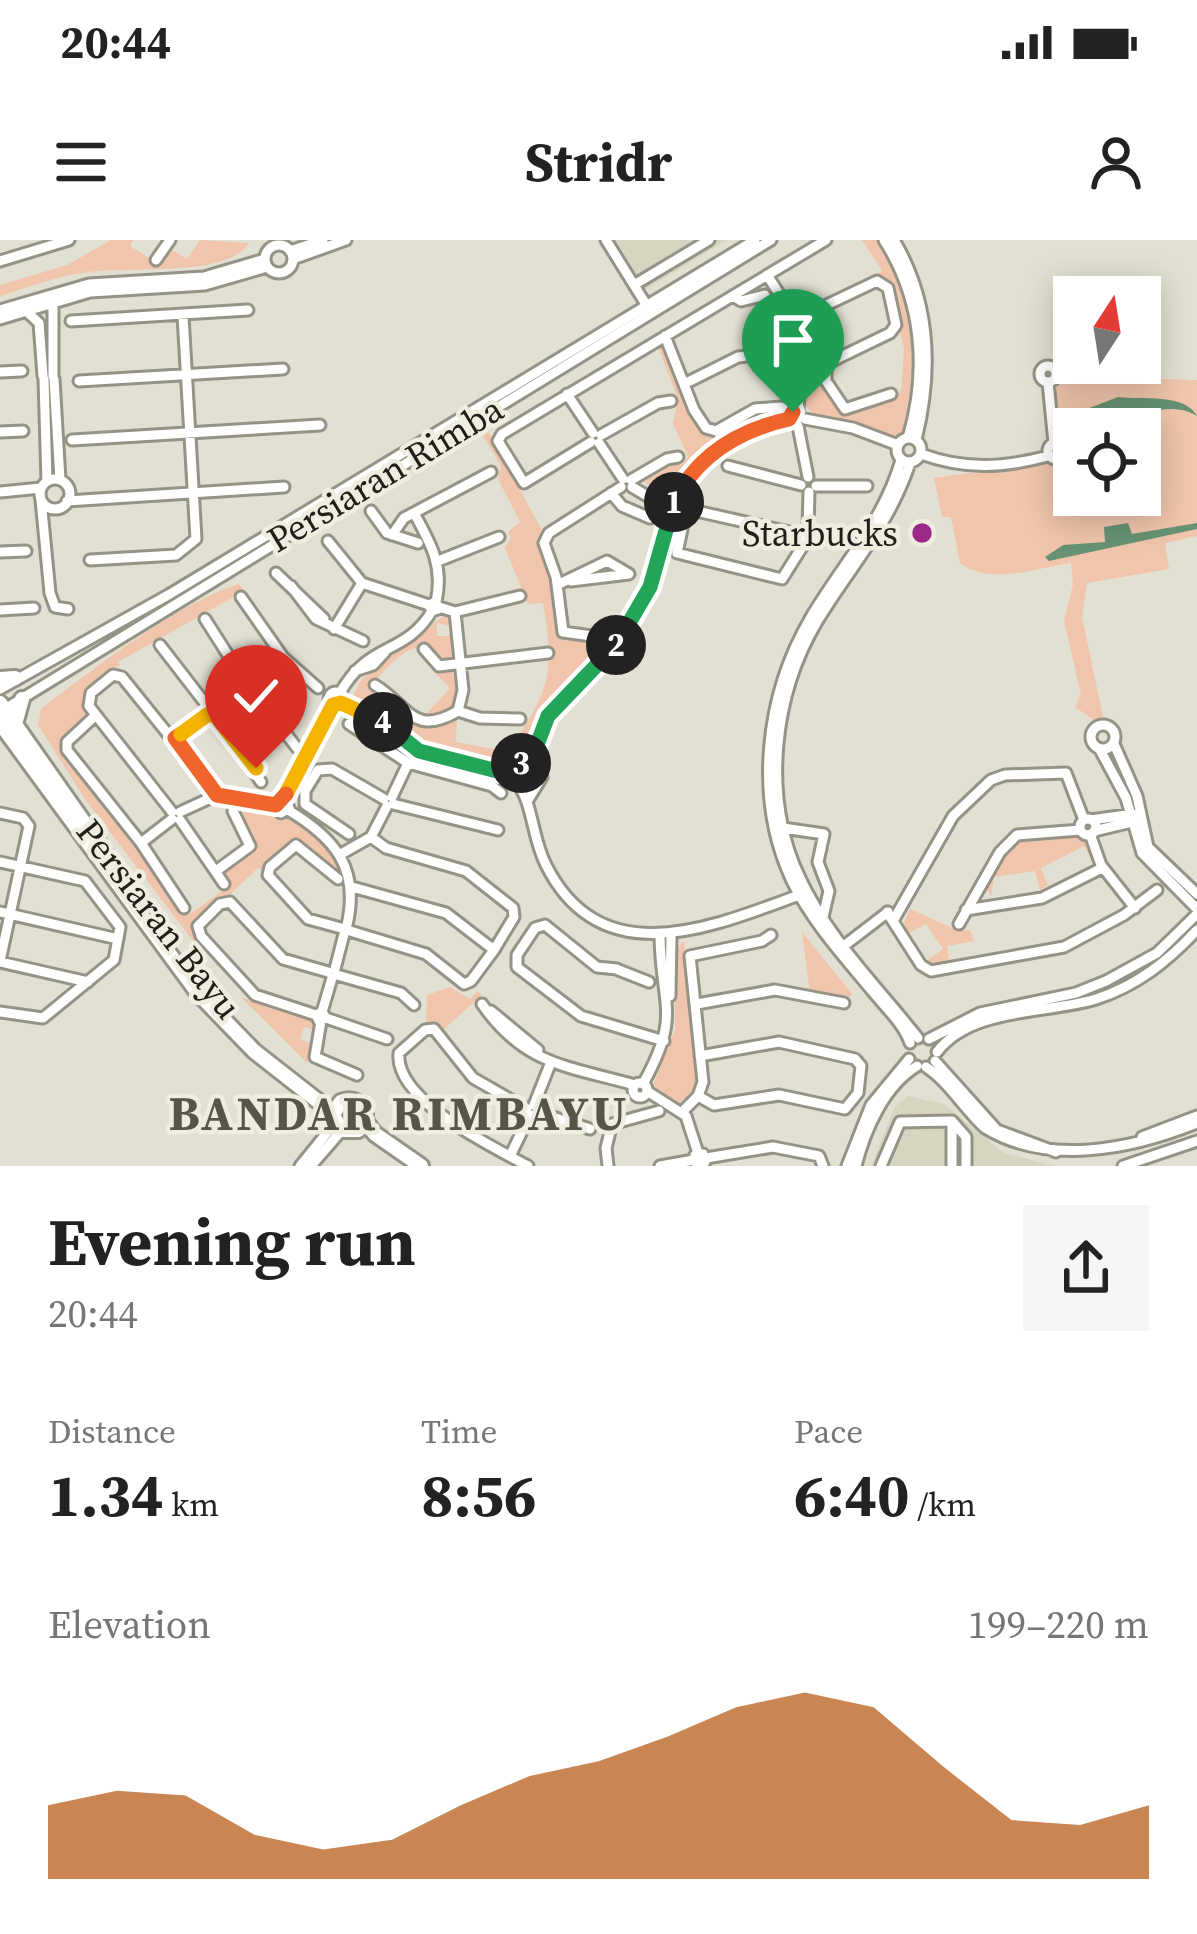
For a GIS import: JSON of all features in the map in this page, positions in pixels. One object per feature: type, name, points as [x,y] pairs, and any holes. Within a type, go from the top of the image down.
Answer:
[{"type":"main road","points":[[3,718],[22,699]]},
{"type":"main road","name":"Persiaran Bayu","points":[[3,718],[102,865],[221,1019],[405,1166]]},
{"type":"main road","name":"Persiaran Bayu","points":[[3,718],[205,988],[283,1064],[330,1100],[345,1120],[421,1166]]},
{"type":"street","points":[[15,240],[20,255]]},
{"type":"street","points":[[0,261],[69,240]]},
{"type":"street","points":[[156,260],[170,240]]},
{"type":"street","points":[[0,314],[121,288],[206,285],[266,263],[280,247],[323,240]]},
{"type":"street","points":[[280,247],[346,240]]},
{"type":"street","points":[[634,285],[709,240]]},
{"type":"street","name":"Persiaran Rimba","points":[[0,689],[8,678],[170,594],[754,240]]},
{"type":"street","name":"Persiaran Rimba","points":[[22,699],[316,514],[771,240]]},
{"type":"street","points":[[671,401],[658,403],[524,483],[498,446],[500,436],[826,240]]},
{"type":"street","points":[[884,240],[906,278],[916,310],[919,367],[905,461],[882,530],[819,619],[797,662],[779,740],[777,772],[784,828],[804,893],[919,1040],[925,1061]]},
{"type":"street","points":[[893,240],[913,275],[925,322],[925,393],[907,441]]},
{"type":"street","points":[[610,241],[647,306]]},
{"type":"street","points":[[0,314],[89,284],[204,277],[266,263],[283,272],[280,247]]},
{"type":"street","points":[[767,275],[797,319],[802,358],[797,419],[808,485],[806,536],[786,577],[778,579],[682,557],[678,547],[685,515],[692,510],[806,536],[843,539]]},
{"type":"street","points":[[797,319],[877,280],[886,284],[893,303],[893,331],[826,364],[802,358]]},
{"type":"street","points":[[733,296],[741,301],[764,295]]},
{"type":"street","points":[[52,301],[46,329],[49,379],[60,480],[71,498]]},
{"type":"street","points":[[25,310],[46,329]]},
{"type":"street","points":[[71,322],[248,310]]},
{"type":"street","points":[[90,560],[180,554],[196,539],[183,316]]},
{"type":"street","points":[[665,336],[695,412],[710,430],[755,409],[781,406]]},
{"type":"street","points":[[686,383],[737,357],[790,352]]},
{"type":"street","points":[[826,364],[826,382],[845,409],[891,394]]},
{"type":"street","points":[[79,381],[283,369]]},
{"type":"street","points":[[0,372],[22,371]]},
{"type":"street","points":[[49,379],[42,497],[50,593],[55,608],[68,609]]},
{"type":"street","points":[[512,774],[531,760],[548,716],[609,655],[644,602],[676,498],[694,470],[727,443],[797,419],[907,441],[921,454],[944,462],[995,467],[1048,455],[1055,460],[1062,456],[1062,446],[1054,443],[1048,382]]},
{"type":"street","points":[[567,394],[624,485],[622,506],[650,518]]},
{"type":"street","points":[[72,440],[320,425]]},
{"type":"street","points":[[0,432],[23,431]]},
{"type":"street","points":[[921,454],[905,461],[878,520],[801,635],[775,711],[771,803],[782,854],[804,893],[919,1040],[925,1061],[997,1130],[1048,1158],[1108,1147],[1197,1120]]},
{"type":"street","points":[[599,637],[565,634],[544,540],[549,532],[668,458],[678,458]]},
{"type":"street","points":[[728,466],[808,485],[867,485]]},
{"type":"street","points":[[392,536],[400,521],[491,472]]},
{"type":"street","points":[[42,497],[60,480]]},
{"type":"street","points":[[624,485],[670,510]]},
{"type":"street","points":[[0,492],[71,498],[284,488]]},
{"type":"street","points":[[647,494],[676,498]]},
{"type":"street","points":[[371,511],[392,536],[418,543]]},
{"type":"street","points":[[283,805],[355,671],[373,665],[412,636],[434,606],[438,561],[414,513]]},
{"type":"street","points":[[438,561],[500,537]]},
{"type":"street","points":[[328,541],[362,583],[434,606],[455,612],[520,596]]},
{"type":"street","points":[[0,552],[26,551]]},
{"type":"street","points":[[557,585],[625,578],[629,572],[604,562],[571,581]]},
{"type":"street","points":[[276,573],[334,629],[363,641]]},
{"type":"street","points":[[334,629],[362,583]]},
{"type":"street","points":[[241,597],[283,657],[318,688]]},
{"type":"street","points":[[0,610],[34,608]]},
{"type":"street","points":[[455,612],[463,690],[458,711]]},
{"type":"street","points":[[205,619],[297,748]]},
{"type":"street","points":[[160,645],[261,782]]},
{"type":"street","points":[[424,649],[437,666],[548,653]]},
{"type":"street","points":[[175,738],[283,657]]},
{"type":"street","points":[[217,795],[121,676],[111,676],[87,698],[224,884]]},
{"type":"street","points":[[375,685],[421,722],[435,723],[458,711],[480,718],[520,718]]},
{"type":"street","points":[[338,700],[381,721],[419,751],[512,774],[529,792],[540,851],[568,895],[622,928],[666,936],[704,930],[804,893]]},
{"type":"street","points":[[96,715],[66,748],[141,842],[184,908]]},
{"type":"street","points":[[349,724],[408,763],[493,786],[501,793]]},
{"type":"street","points":[[919,1040],[980,1013],[1076,993],[1106,981],[1156,952],[1197,912],[1147,860],[1135,817],[1114,744],[1114,730],[1101,724],[1091,735],[1114,771],[1135,817],[1148,847],[1197,894]]},
{"type":"street","points":[[1099,748],[1114,744]]},
{"type":"street","points":[[529,792],[542,773],[531,760]]},
{"type":"street","points":[[341,854],[371,837],[408,763]]},
{"type":"street","points":[[349,834],[305,803],[305,791],[318,770],[332,769],[389,802],[498,830]]},
{"type":"street","points":[[844,945],[890,916],[911,890],[953,815],[998,776],[1066,773],[1102,868],[1135,908]]},
{"type":"street","points":[[141,842],[176,816],[217,795],[283,805],[322,831],[341,854],[352,887],[315,1057],[357,1075]]},
{"type":"street","points":[[216,872],[250,846],[233,811]]},
{"type":"street","points":[[0,813],[23,818],[29,826],[5,914],[0,962],[88,982]]},
{"type":"street","points":[[959,924],[1000,852],[1019,834],[1135,817]]},
{"type":"street","points":[[784,828],[825,836],[818,862],[829,884],[823,917]]},
{"type":"street","points":[[338,879],[296,845],[270,867],[268,875],[306,917],[426,954],[464,984],[481,969],[514,916],[513,908],[466,871],[393,850],[371,837]]},
{"type":"street","points":[[0,862],[86,881],[120,927],[114,960],[43,1018],[0,1012]]},
{"type":"street","points":[[86,881],[102,865]]},
{"type":"street","points":[[966,910],[1042,898],[1102,868]]},
{"type":"street","points":[[982,880],[982,897],[995,904]]},
{"type":"street","points":[[352,887],[446,913],[494,950]]},
{"type":"street","points":[[890,916],[920,965],[931,971],[1053,951],[1135,908],[1157,890]]},
{"type":"street","points":[[387,1039],[255,994],[200,934],[198,926],[224,902],[233,904],[283,959],[401,993],[414,1005]]},
{"type":"street","points":[[5,914],[118,939]]},
{"type":"street","points":[[650,982],[597,967],[542,925],[525,939],[516,963],[581,1016],[664,1041]]},
{"type":"street","points":[[855,1164],[871,1105],[949,1038],[994,1019],[1073,1005],[1123,988],[1153,970],[1197,930]]},
{"type":"street","points":[[682,1112],[698,1096],[703,1079],[689,958],[771,935]]},
{"type":"street","points":[[641,1087],[664,1041],[670,1001],[662,977],[666,936]]},
{"type":"street","points":[[697,1004],[773,991],[844,1004]]},
{"type":"street","points":[[551,1062],[482,1004],[508,1039],[551,1062],[641,1087],[682,1112],[694,1133],[700,1160]]},
{"type":"street","points":[[528,1166],[436,1114],[398,1062],[411,1042],[434,1029],[475,1079],[532,1110],[590,1129]]},
{"type":"street","points":[[698,1096],[714,1105],[779,1095],[845,1109],[859,1087],[862,1066],[857,1060],[783,1043],[700,1055]]},
{"type":"street","points":[[510,1156],[551,1062]]},
{"type":"street","points":[[608,1166],[612,1124],[659,1111]]},
{"type":"street","points":[[300,1166],[345,1120]]},
{"type":"street","points":[[310,1166],[345,1120]]},
{"type":"street","points":[[880,1166],[900,1121],[952,1121],[967,1137],[966,1166]]},
{"type":"street","points":[[952,1121],[952,1166]]},
{"type":"street","points":[[1123,1166],[1197,1141]]},
{"type":"street","points":[[660,1166],[775,1147],[819,1156],[823,1166]]},
{"type":"shaded area","points":[[111,240],[133,240],[130,246],[160,265],[170,249],[187,259],[200,240],[249,243],[220,262],[82,273],[0,296],[0,285],[67,265]]},
{"type":"shaded area","points":[[602,240],[727,240],[635,296]]},
{"type":"shaded area","points":[[862,240],[877,240],[900,289],[912,333],[910,404],[905,432],[894,439],[815,417],[803,402],[804,371],[809,365],[821,371],[822,383],[844,412],[893,400],[901,390],[904,349],[888,280],[876,276],[882,270]]},
{"type":"shaded area","points":[[666,346],[710,434],[780,413],[787,401],[786,382],[796,382],[795,401],[781,417],[744,428],[717,444],[676,492],[667,494],[644,482],[670,465],[683,464],[688,456],[673,424],[678,399],[658,347]]},
{"type":"shaded area","points":[[1197,380],[1197,536],[1165,543],[1169,569],[1087,583],[1082,617],[1103,717],[1094,720],[1075,707],[1081,694],[1064,621],[1073,584],[1071,563],[999,574],[960,563],[951,517],[942,517],[934,478],[1053,461],[1053,516],[1161,516],[1161,408],[1054,408],[1052,394],[1059,384]]},
{"type":"shaded area","points":[[1118,397],[1162,399],[1183,404],[1197,416],[1161,408],[1089,408]]},
{"type":"shaded area","points":[[488,431],[543,532],[539,548],[554,584],[559,635],[591,642],[602,652],[533,734],[526,753],[506,767],[413,741],[353,697],[361,680],[446,614],[452,626],[437,623],[437,636],[448,636],[451,631],[452,658],[438,660],[427,646],[411,650],[372,684],[374,697],[387,699],[417,724],[450,688],[434,672],[452,671],[458,689],[456,742],[509,752],[533,712],[548,667],[543,603],[528,604],[505,548],[511,538],[508,532],[520,522],[498,479],[501,466],[482,434]]},
{"type":"shaded area","points":[[1128,523],[1132,534],[1197,523],[1197,529],[1049,561],[1045,557],[1063,545],[1105,542],[1104,527]]},
{"type":"shaded area","points":[[239,584],[244,591],[118,662],[86,690],[88,716],[62,746],[126,827],[183,913],[190,914],[225,889],[219,878],[256,850],[242,804],[277,812],[304,825],[349,873],[297,843],[264,872],[258,868],[201,922],[200,935],[193,941],[87,802],[38,725],[41,709],[110,657],[163,621]]},
{"type":"shaded area","points":[[1077,833],[1088,844],[1093,862],[1084,846],[1041,868],[1048,885],[1040,890],[1035,871],[994,877],[991,896],[986,881],[989,873],[1017,835]]},
{"type":"shaded area","points":[[910,909],[959,931],[970,930],[974,941],[947,946],[950,967],[930,968],[925,962],[943,949],[926,924],[907,934],[904,922]]},
{"type":"shaded area","points":[[802,932],[853,995],[838,1000],[810,994]]},
{"type":"shaded area","points":[[684,941],[699,1082],[695,1094],[678,1103],[653,1085],[675,1029],[675,952]]},
{"type":"shaded area","points":[[450,987],[470,999],[477,991],[482,995],[443,1030],[426,1026],[427,995]]},
{"type":"shaded area","points":[[242,998],[316,1020],[316,1030],[304,1027],[300,1039],[312,1044],[307,1063]]},
{"type":"shaded area","points":[[908,1096],[944,1104],[1002,1152],[1054,1166],[871,1166],[894,1108]]},
{"type":"place","name":"Starbucks","points":[[922,533]]},
{"type":"district","name":"BANDAR RIMBAYU","points":[[399,1113]]},
{"type":"route","points":[[256,768],[215,715],[207,715],[175,738],[217,795],[276,805],[285,800],[333,705],[341,703],[381,721],[419,751],[505,773],[515,770],[533,755],[548,716],[609,655],[636,615],[656,571],[670,510],[687,479],[736,437],[789,419],[793,412]]}]
